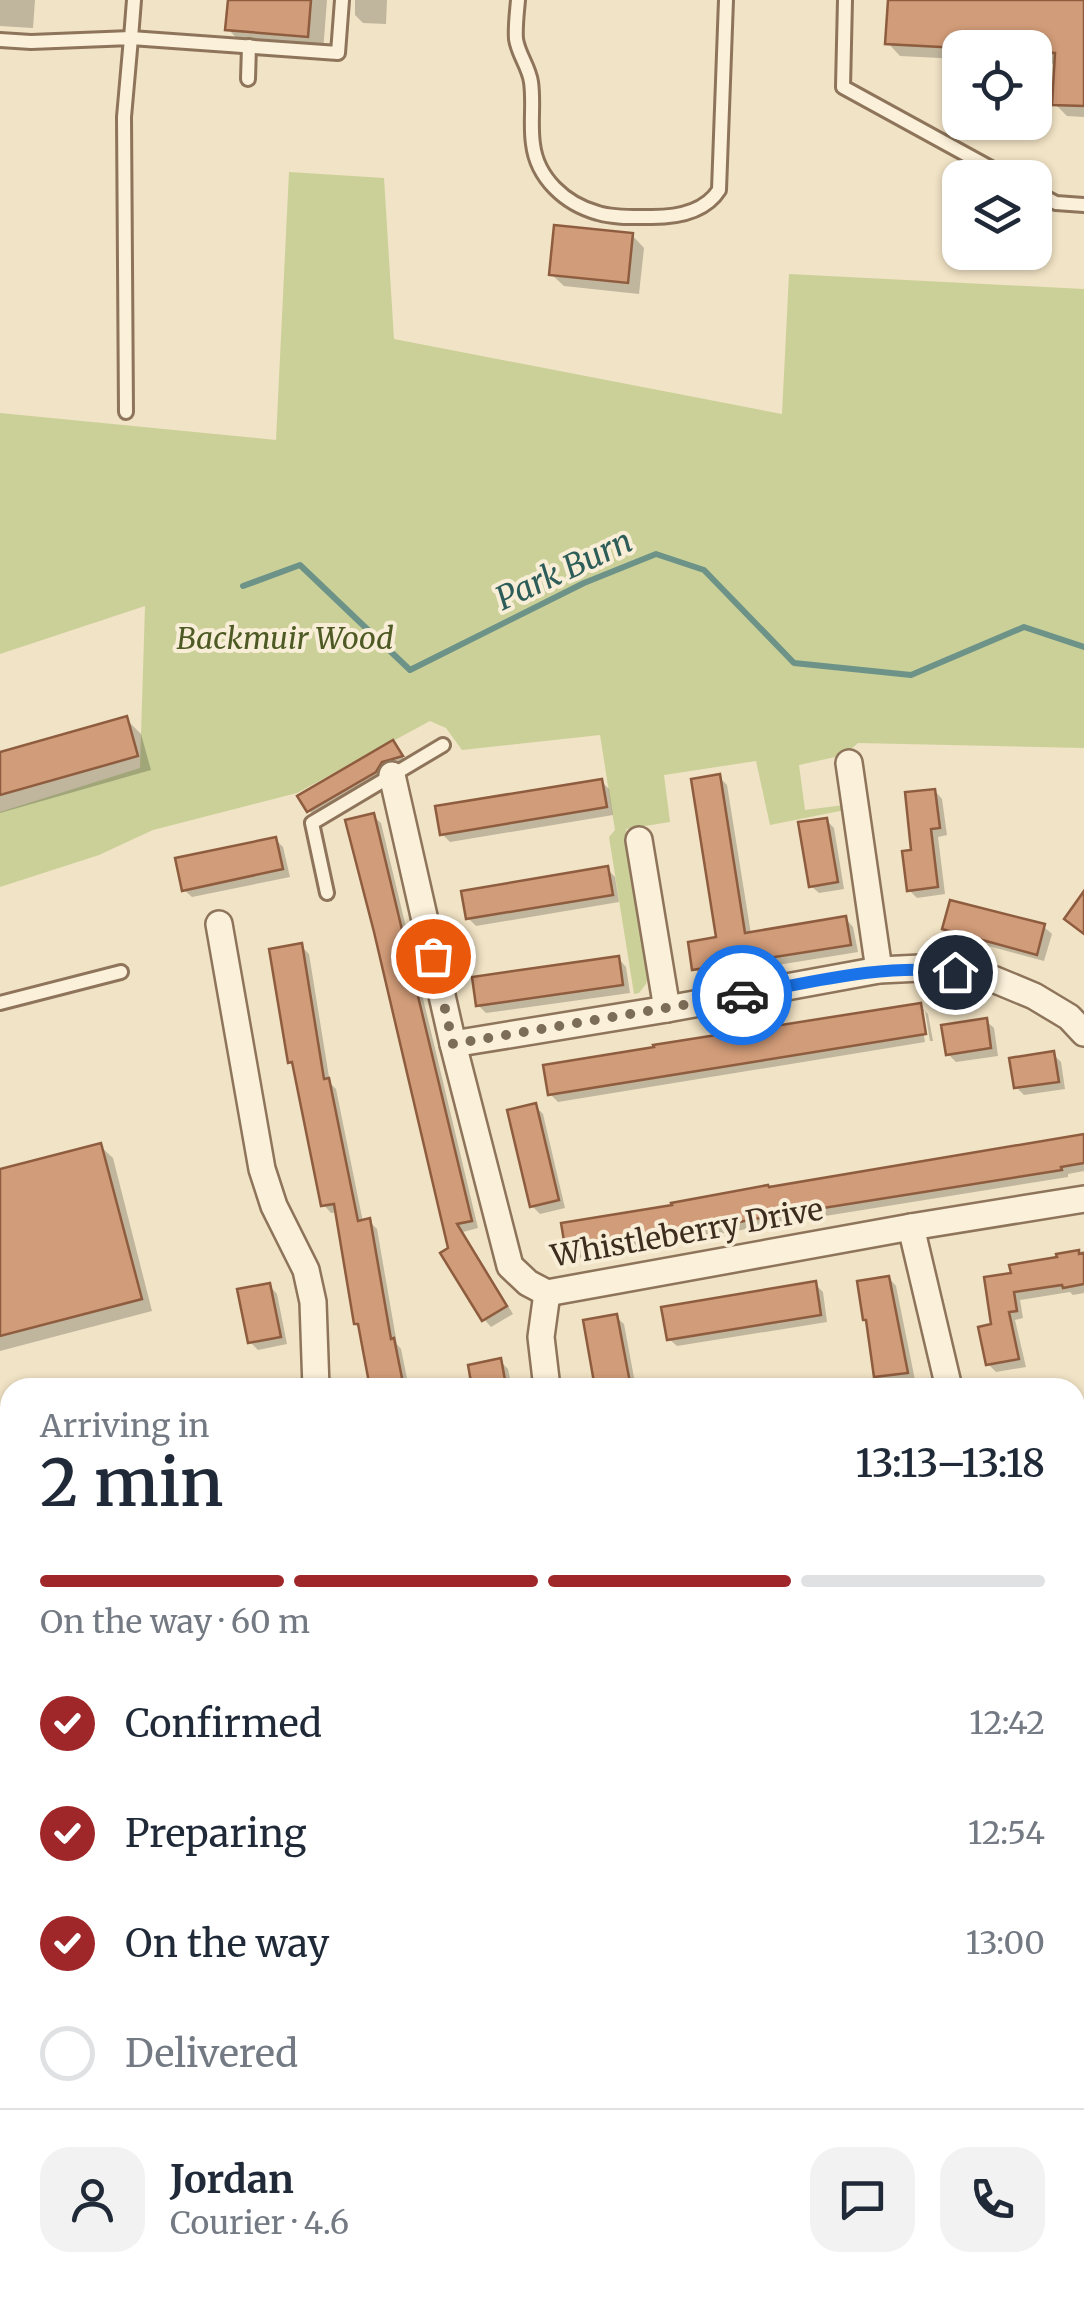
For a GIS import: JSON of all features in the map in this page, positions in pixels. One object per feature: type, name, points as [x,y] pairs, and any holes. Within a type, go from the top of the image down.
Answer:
[{"type":"street","points":[[849,763],[879,970]]},
{"type":"street","name":"Whistleberry Drive","points":[[392,775],[453,1044],[510,1266],[528,1283],[548,1294],[1084,1199]]},
{"type":"street","points":[[639,840],[667,1009]]},
{"type":"street","points":[[219,924],[262,1169],[274,1206],[306,1270],[313,1302],[316,1378]]},
{"type":"street","points":[[453,1044],[879,970],[922,968],[993,979],[1079,1015]]},
{"type":"street","points":[[911,1227],[947,1378]]},
{"type":"street","points":[[546,1378],[540,1338],[548,1294]]},
{"type":"lane","points":[[126,412],[124,117],[134,0]]},
{"type":"lane","points":[[0,40],[131,38],[338,52],[342,0]]},
{"type":"lane","points":[[518,0],[516,40],[531,80],[533,145],[538,165],[552,187],[577,205],[600,214],[654,218],[698,209],[712,201],[720,190],[726,0]]},
{"type":"lane","points":[[845,0],[843,87],[976,160]]},
{"type":"lane","points":[[248,46],[248,79]]},
{"type":"lane","points":[[1052,201],[1084,205]]},
{"type":"lane","points":[[327,893],[312,823],[443,745]]},
{"type":"lane","points":[[0,1002],[121,972]]},
{"type":"green space","name":"Backmuir Wood","points":[[289,172],[384,178],[394,339],[782,414],[789,274],[1084,289],[1084,748],[858,743],[844,755],[799,765],[805,810],[844,805],[845,810],[770,825],[756,761],[664,775],[670,822],[626,829],[649,972],[646,984],[634,994],[609,837],[615,830],[600,735],[462,750],[446,728],[430,721],[297,793],[153,830],[99,855],[0,887],[0,812],[140,768],[145,606],[0,654],[0,413],[276,440]]},
{"type":"building","points":[[228,0],[311,0],[308,37],[225,30]]},
{"type":"building","points":[[888,0],[1084,0],[1084,106],[1052,105],[1052,30],[942,30],[942,47],[885,44]]},
{"type":"building","points":[[554,225],[633,233],[628,283],[549,275]]},
{"type":"building","points":[[127,716],[138,756],[0,795],[0,752]]},
{"type":"building","points":[[393,740],[403,756],[382,762],[376,772],[307,812],[297,796]]},
{"type":"building","points":[[720,774],[745,933],[846,916],[851,945],[692,970],[688,942],[716,937],[691,779]]},
{"type":"building","points":[[602,779],[607,807],[440,835],[435,806]]},
{"type":"building","points":[[935,789],[940,828],[931,829],[938,887],[907,891],[902,851],[911,850],[905,792]]},
{"type":"building","points":[[374,813],[472,1221],[457,1224],[507,1306],[482,1321],[440,1253],[448,1248],[345,820]]},
{"type":"building","points":[[827,818],[838,882],[809,887],[798,822]]},
{"type":"building","points":[[276,837],[283,869],[182,891],[175,858]]},
{"type":"building","points":[[608,866],[613,895],[466,919],[461,891]]},
{"type":"building","points":[[1084,891],[1084,934],[1064,919]]},
{"type":"building","points":[[950,900],[1045,924],[1037,955],[942,929]]},
{"type":"building","points":[[302,943],[324,1079],[329,1078],[358,1221],[370,1218],[391,1339],[394,1338],[402,1378],[368,1378],[358,1324],[354,1324],[334,1204],[321,1206],[292,1062],[288,1063],[269,949]]},
{"type":"building","points":[[619,956],[623,985],[476,1006],[472,977]]},
{"type":"building","points":[[921,1003],[926,1034],[548,1095],[543,1065]]},
{"type":"building","points":[[987,1018],[991,1048],[946,1055],[941,1025]]},
{"type":"building","points":[[1054,1051],[1059,1082],[1014,1088],[1009,1058]]},
{"type":"building","points":[[536,1103],[559,1200],[530,1207],[507,1110]]},
{"type":"building","points":[[1084,1134],[1084,1163],[1061,1167],[1062,1170],[566,1253],[561,1223]]},
{"type":"building","points":[[101,1143],[142,1299],[0,1336],[0,1169]]},
{"type":"building","points":[[1079,1250],[1079,1254],[1084,1253],[1084,1284],[1014,1292],[1017,1311],[1009,1312],[1019,1359],[986,1365],[978,1327],[991,1324],[984,1277],[1011,1273],[1009,1265]]},
{"type":"building","points":[[889,1276],[908,1373],[874,1377],[857,1281]]},
{"type":"building","points":[[816,1281],[821,1315],[667,1340],[661,1307]]},
{"type":"building","points":[[270,1283],[281,1337],[248,1343],[237,1289]]},
{"type":"building","points":[[617,1314],[629,1378],[593,1378],[583,1320]]},
{"type":"building","points":[[501,1358],[505,1378],[470,1378],[468,1365]]},
{"type":"waterway","name":"Park Burn","points":[[243,586],[300,565],[410,670],[584,583],[656,554],[704,570],[794,663],[911,675],[1024,627],[1084,647]]},
{"type":"way so far","points":[[433,956],[453,1044],[742,995]]},
{"type":"route","points":[[742,995],[879,970],[922,968],[955,972]]}]
